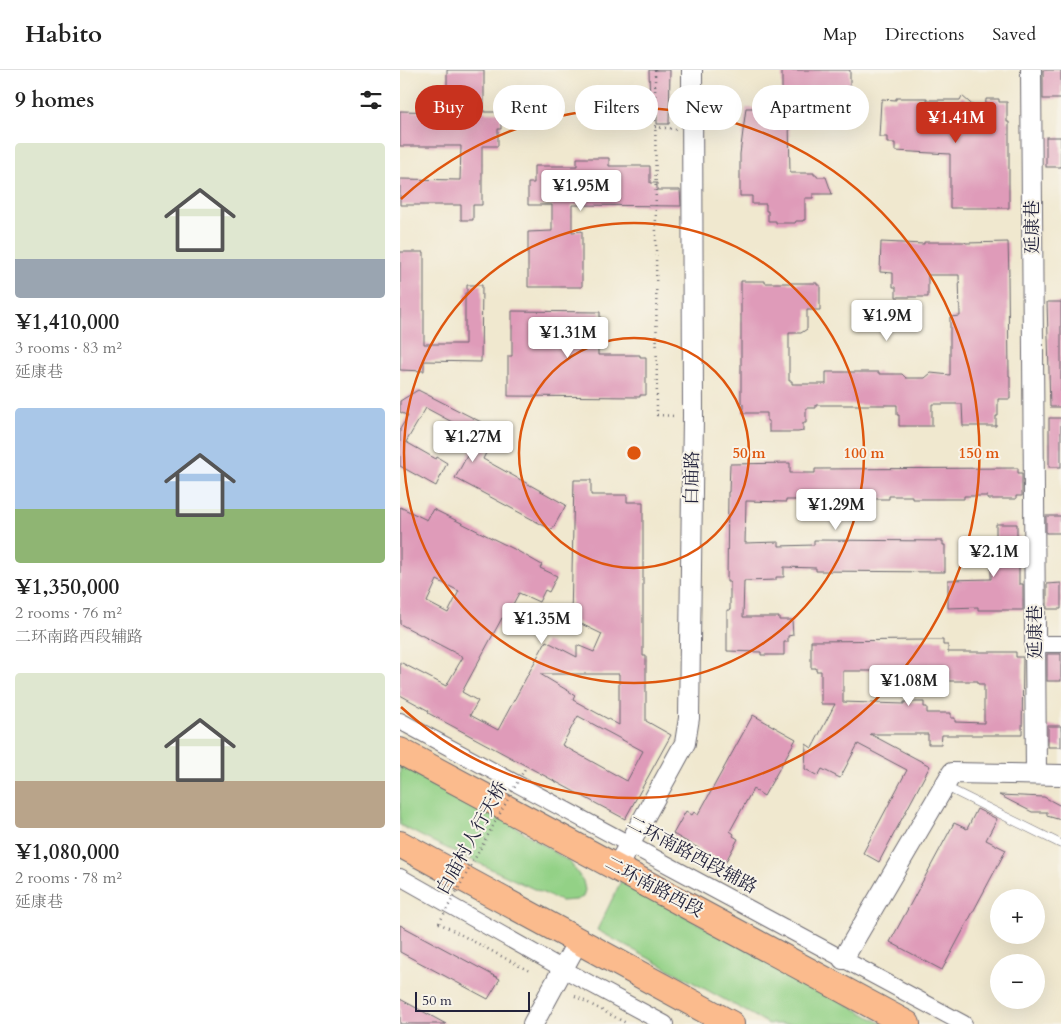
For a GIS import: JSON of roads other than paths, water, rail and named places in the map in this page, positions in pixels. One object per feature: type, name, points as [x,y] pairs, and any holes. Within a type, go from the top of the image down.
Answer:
[{"type":"highway","name":"二环南路西段","points":[[400,751],[908,1024]]},
{"type":"highway","points":[[400,844],[731,1024]]},
{"type":"street","name":"白庙路","points":[[617,867],[685,742],[689,718],[693,416],[692,70]]},
{"type":"street","name":"延康巷","points":[[1031,70],[1036,774]]},
{"type":"street","points":[[1035,644],[1061,644]]},
{"type":"street","name":"二环南路西段辅路","points":[[400,721],[964,1024]]},
{"type":"street","points":[[843,959],[952,773],[1061,775]]},
{"type":"street","points":[[400,877],[665,1024]]},
{"type":"street","points":[[533,1024],[578,941]]},
{"type":"lane","points":[[944,786],[1061,844]]}]
